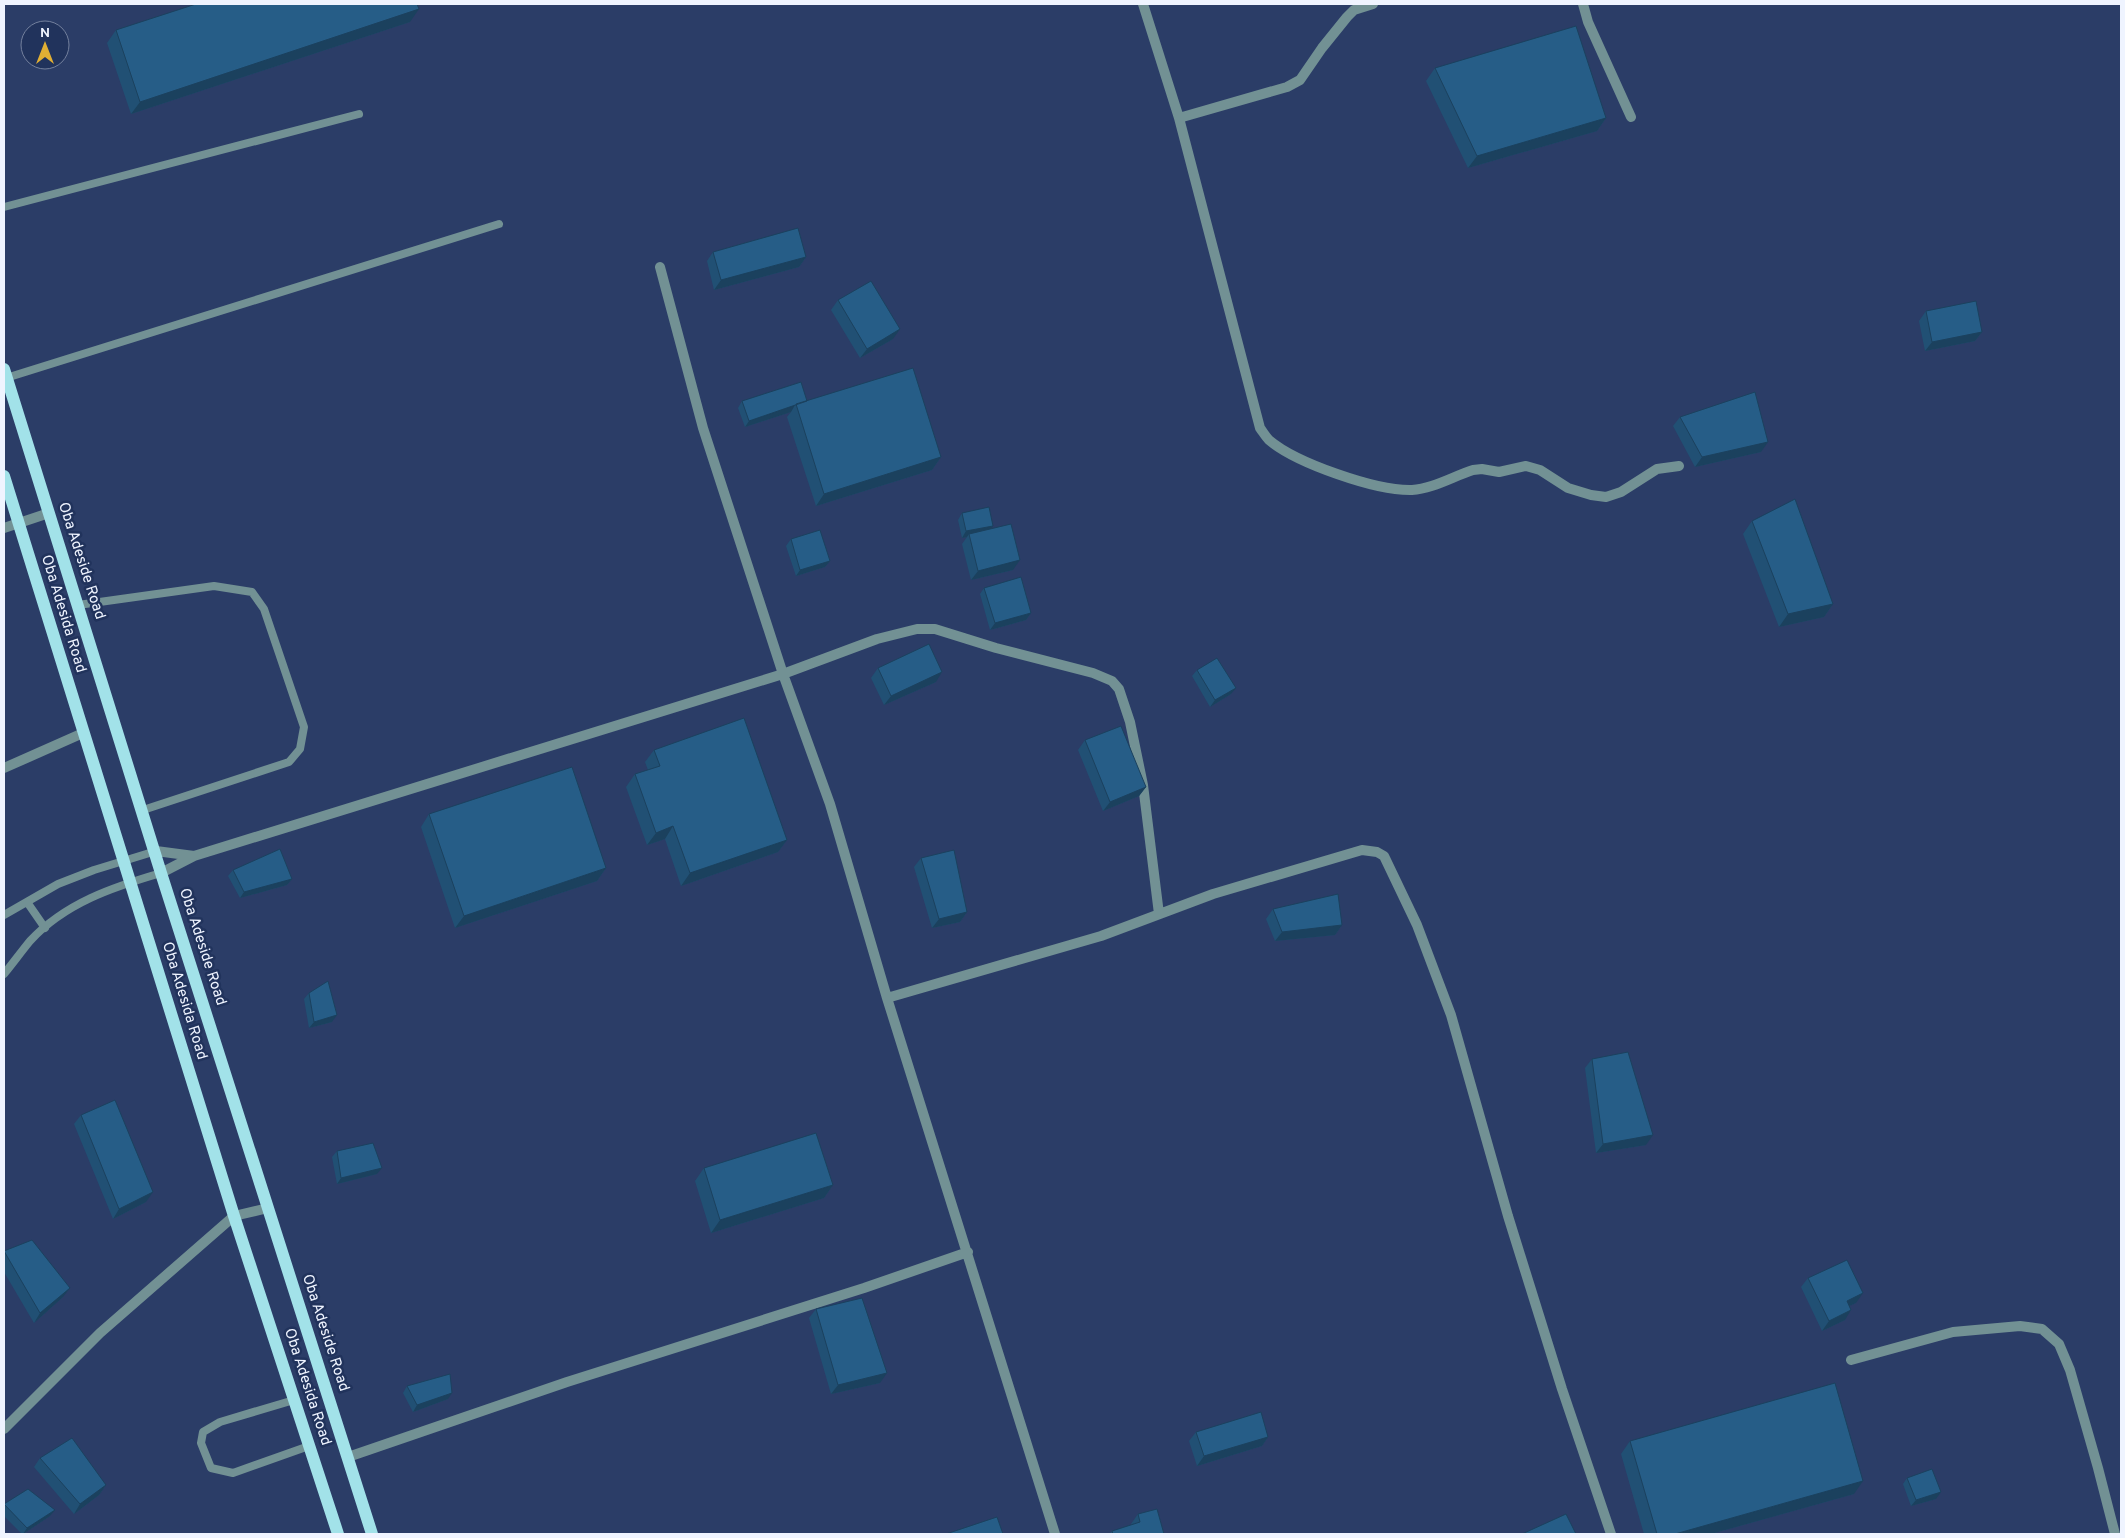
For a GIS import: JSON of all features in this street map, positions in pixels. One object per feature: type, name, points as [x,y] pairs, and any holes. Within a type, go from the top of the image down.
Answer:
[{"type":"main road","name":"Oba Adeside Road","points":[[5,373],[156,851],[161,873],[372,1534]]},
{"type":"main road","name":"Oba Adesida Road","points":[[4,476],[234,1216],[338,1534]]},
{"type":"street","points":[[1143,4],[1179,118],[1260,428],[1269,440],[1290,454],[1355,480],[1413,490],[1474,470],[1482,469],[1499,472],[1526,466],[1540,470],[1568,488],[1591,495],[1606,497],[1621,492],[1657,469],[1679,466]]},
{"type":"street","points":[[1179,118],[1287,87],[1300,80],[1322,48],[1347,17],[1354,10],[1373,4]]},
{"type":"street","points":[[1583,4],[1588,22],[1631,117]]},
{"type":"street","points":[[660,267],[703,428],[783,674],[830,804],[887,998],[1055,1534]]},
{"type":"street","points":[[4,528],[48,513]]},
{"type":"street","points":[[161,873],[194,856],[783,674],[877,640],[917,629],[935,629],[996,648],[1093,673],[1112,681],[1119,689],[1130,722],[1143,785],[1159,914]]},
{"type":"street","points":[[4,768],[83,733]]},
{"type":"street","points":[[887,998],[1101,936],[1213,894],[1362,850],[1377,852],[1384,856],[1417,925],[1451,1014],[1508,1216],[1611,1534]]},
{"type":"street","points":[[156,851],[194,856]]},
{"type":"street","points":[[4,1429],[100,1333],[234,1216],[268,1208]]},
{"type":"street","points":[[348,1457],[567,1382],[864,1288],[968,1252]]},
{"type":"street","points":[[1851,1360],[1953,1332],[2020,1326],[2042,1329],[2059,1344],[2070,1370],[2115,1534]]},
{"type":"lane","points":[[4,207],[359,114]]},
{"type":"lane","points":[[5,373],[499,224]]},
{"type":"lane","points":[[78,605],[214,586],[252,592],[264,609],[304,727],[300,749],[288,762],[143,810]]},
{"type":"lane","points":[[4,915],[58,884],[123,860],[156,851]]},
{"type":"lane","points":[[4,974],[31,940],[54,919],[83,901],[130,882],[161,873]]},
{"type":"lane","points":[[28,902],[45,928]]},
{"type":"lane","points":[[294,1400],[220,1422],[203,1432],[201,1443],[211,1468],[233,1473],[309,1446]]},
{"type":"building","points":[[196,4],[417,4],[419,9],[140,102],[116,30]]},
{"type":"building","points":[[1576,26],[1606,118],[1477,156],[1435,68]]},
{"type":"building","points":[[798,228],[806,257],[721,280],[713,252]]},
{"type":"building","points":[[871,281],[900,329],[867,349],[838,300]]},
{"type":"building","points":[[1976,301],[1982,332],[1932,342],[1926,311]]},
{"type":"building","points":[[913,368],[941,457],[824,494],[796,404]]},
{"type":"building","points":[[801,382],[807,401],[749,421],[742,401]]},
{"type":"building","points":[[1755,392],[1768,442],[1702,457],[1680,417]]},
{"type":"building","points":[[1795,499],[1833,604],[1788,614],[1752,521]]},
{"type":"building","points":[[989,507],[993,526],[966,531],[962,513]]},
{"type":"building","points":[[1011,524],[1020,560],[978,571],[969,534]]},
{"type":"building","points":[[820,530],[830,561],[800,570],[791,539]]},
{"type":"building","points":[[1021,577],[1031,613],[995,623],[984,588]]},
{"type":"building","points":[[929,644],[942,672],[891,696],[878,668]]},
{"type":"building","points":[[1217,658],[1236,688],[1215,700],[1197,670]]},
{"type":"building","points":[[744,718],[787,840],[690,873],[673,826],[656,833],[635,774],[660,766],[654,750]]},
{"type":"building","points":[[1121,726],[1146,787],[1110,802],[1085,740]]},
{"type":"building","points":[[572,767],[606,868],[464,916],[429,814]]},
{"type":"building","points":[[280,849],[292,879],[244,892],[233,870]]},
{"type":"building","points":[[954,850],[967,912],[939,919],[921,858]]},
{"type":"building","points":[[1338,894],[1342,925],[1282,932],[1273,909]]},
{"type":"building","points":[[328,981],[337,1015],[314,1022],[309,993]]},
{"type":"building","points":[[1628,1052],[1653,1135],[1603,1144],[1592,1059]]},
{"type":"building","points":[[115,1100],[153,1192],[119,1209],[81,1115]]},
{"type":"building","points":[[816,1133],[833,1185],[720,1220],[704,1168]]},
{"type":"building","points":[[373,1143],[382,1168],[341,1178],[337,1151]]},
{"type":"building","points":[[32,1240],[70,1288],[40,1313],[4,1251]]},
{"type":"building","points":[[1847,1260],[1863,1293],[1847,1301],[1851,1310],[1829,1321],[1808,1278]]},
{"type":"building","points":[[862,1298],[887,1373],[838,1385],[816,1309]]},
{"type":"building","points":[[450,1374],[452,1393],[417,1405],[407,1386]]},
{"type":"building","points":[[1835,1383],[1863,1481],[1675,1534],[1657,1534],[1630,1441]]},
{"type":"building","points":[[1261,1412],[1268,1437],[1204,1456],[1196,1432]]},
{"type":"building","points":[[72,1438],[106,1485],[80,1504],[40,1458]]},
{"type":"building","points":[[1932,1469],[1941,1492],[1916,1500],[1907,1478]]},
{"type":"building","points":[[28,1489],[55,1510],[27,1528],[4,1504]]},
{"type":"building","points":[[1157,1509],[1164,1534],[1113,1534],[1112,1531],[1140,1522],[1138,1514]]},
{"type":"building","points":[[1566,1514],[1576,1534],[1522,1534]]},
{"type":"building","points":[[997,1517],[1003,1534],[946,1534]]}]
